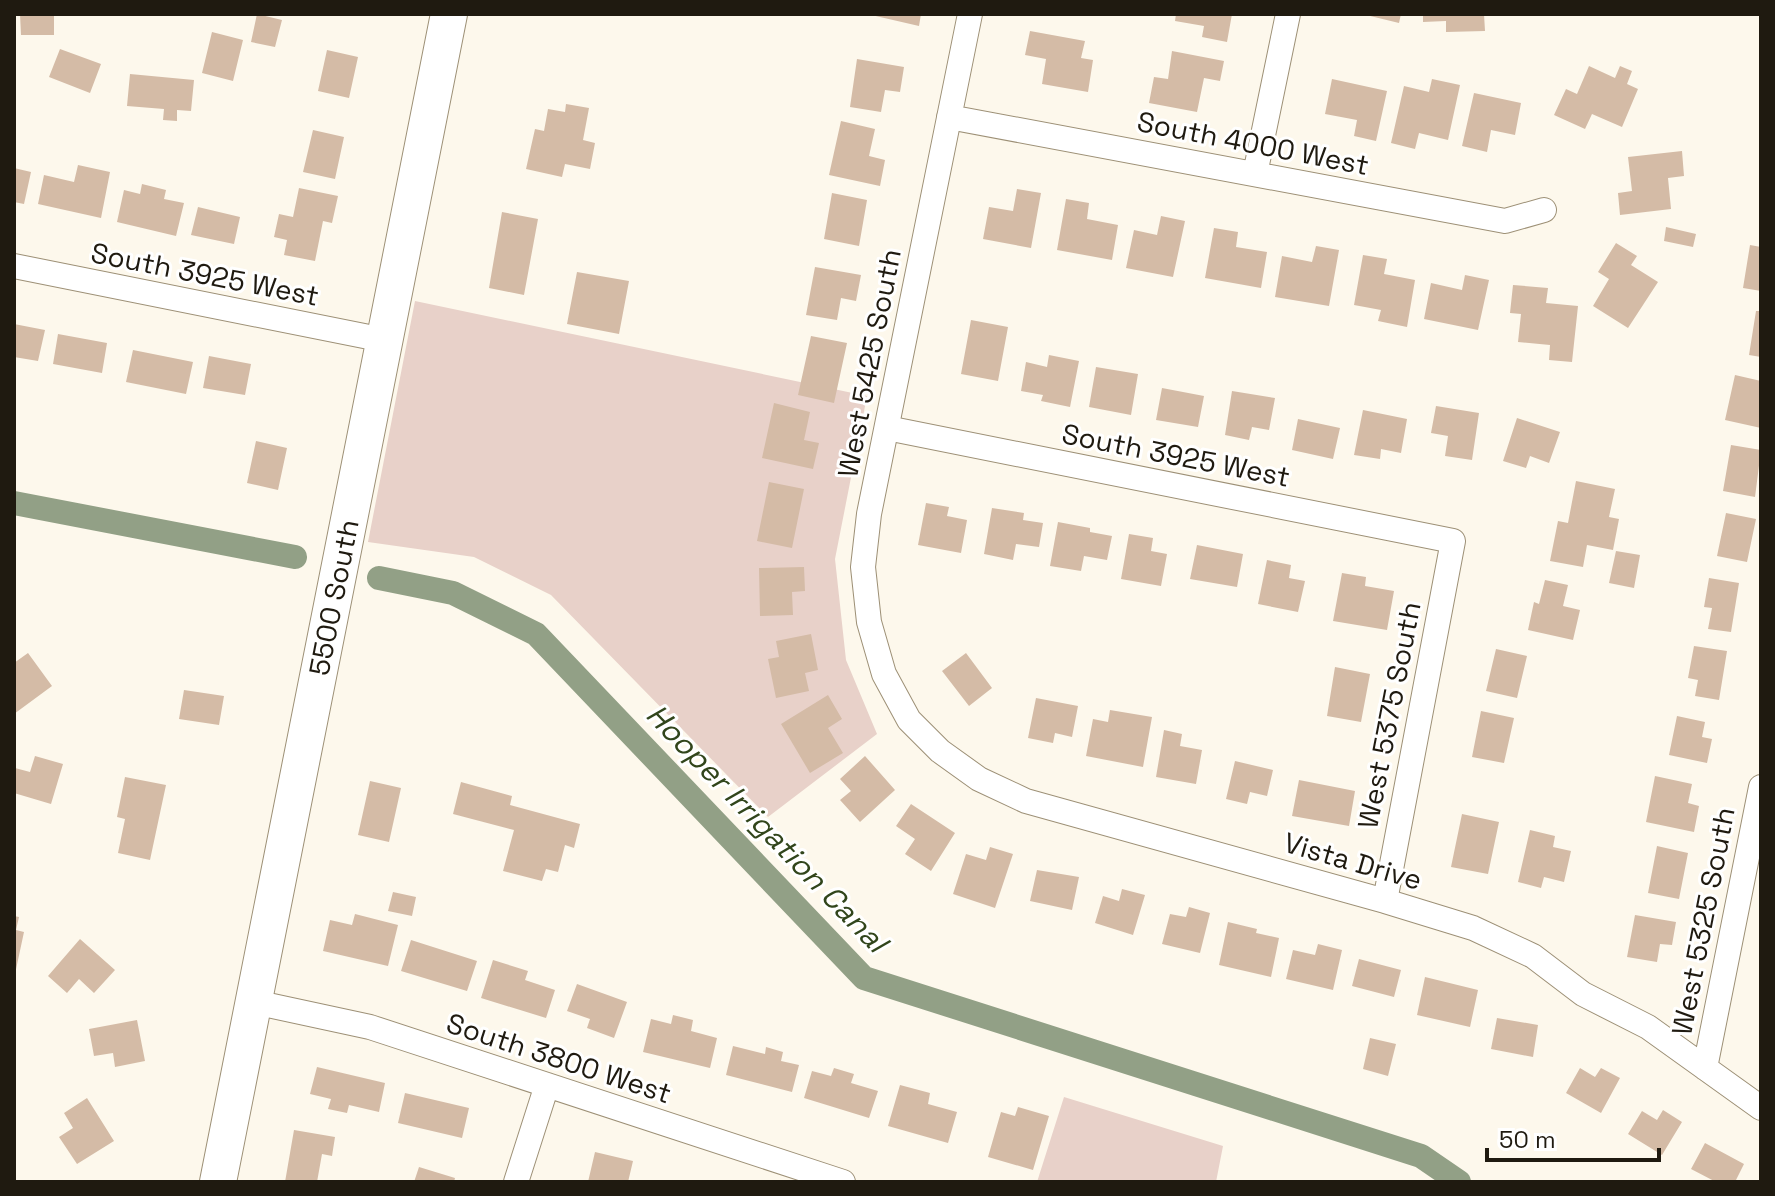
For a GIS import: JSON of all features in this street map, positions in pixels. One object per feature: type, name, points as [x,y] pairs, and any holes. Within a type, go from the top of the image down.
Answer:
[{"type":"main road","name":"5500 South","points":[[218,1182],[449,14]]},
{"type":"street","name":"West 5425 South","points":[[909,720],[880,661],[869,622],[863,567],[869,514],[970,14]]},
{"type":"street","points":[[1255,174],[1288,14]]},
{"type":"street","name":"South 4000 West","points":[[949,117],[1505,221],[1544,210]]},
{"type":"street","name":"South 3925 West","points":[[14,266],[384,340]]},
{"type":"street","name":"South 3925 West","points":[[887,428],[1453,541]]},
{"type":"street","name":"West 5375 South","points":[[1385,901],[1453,541]]},
{"type":"street","name":"Vista Drive","points":[[909,720],[940,751],[979,779],[1026,801],[1473,928],[1533,956],[1583,994],[1648,1027],[1761,1108]]},
{"type":"street","name":"West 5325 South","points":[[1705,1068],[1761,787]]},
{"type":"street","name":"South 3800 West","points":[[254,1002],[370,1027],[843,1182]]},
{"type":"street","points":[[516,1182],[547,1085]]},
{"type":"shaded area","points":[[415,301],[867,396],[835,559],[846,660],[877,734],[768,817],[551,595],[474,557],[368,542]]},
{"type":"shaded area","points":[[1064,1097],[1223,1146],[1216,1182],[1037,1182]]},
{"type":"building","points":[[20,14],[54,14],[54,35],[21,35]]},
{"type":"building","points":[[257,14],[282,20],[275,47],[251,42]]},
{"type":"building","points":[[867,14],[921,14],[919,26]]},
{"type":"building","points":[[1176,14],[1232,14],[1227,42],[1202,37],[1204,26],[1175,21]]},
{"type":"building","points":[[1362,14],[1401,14],[1399,23]]},
{"type":"building","points":[[1423,14],[1484,14],[1485,31],[1446,32],[1446,21],[1423,22]]},
{"type":"building","points":[[1030,31],[1085,41],[1081,58],[1093,60],[1088,92],[1042,84],[1046,59],[1025,55]]},
{"type":"building","points":[[212,32],[243,40],[233,81],[202,73]]},
{"type":"building","points":[[60,49],[101,64],[90,93],[49,77]]},
{"type":"building","points":[[327,50],[358,57],[349,98],[318,91]]},
{"type":"building","points":[[1172,51],[1224,61],[1220,81],[1204,78],[1197,112],[1149,103],[1154,77],[1168,79]]},
{"type":"building","points":[[857,59],[904,67],[900,92],[885,90],[881,112],[850,107]]},
{"type":"building","points":[[1589,66],[1615,78],[1620,66],[1632,71],[1627,84],[1638,89],[1622,127],[1592,114],[1585,129],[1554,115],[1566,89],[1577,94]]},
{"type":"building","points":[[130,74],[194,80],[191,111],[177,110],[177,121],[163,120],[164,109],[127,106]]},
{"type":"building","points":[[1332,79],[1387,91],[1376,141],[1354,136],[1357,120],[1325,114]]},
{"type":"building","points":[[1432,79],[1460,85],[1448,140],[1419,133],[1415,149],[1391,143],[1404,86],[1429,92]]},
{"type":"building","points":[[1474,93],[1521,103],[1515,135],[1491,130],[1487,152],[1462,146]]},
{"type":"building","points":[[566,104],[589,108],[583,140],[595,143],[590,169],[565,164],[562,177],[526,169],[535,129],[544,131],[548,109],[565,112]]},
{"type":"building","points":[[841,121],[875,129],[869,156],[885,160],[880,186],[829,175]]},
{"type":"building","points":[[313,130],[344,137],[335,179],[303,172]]},
{"type":"building","points":[[1682,151],[1684,176],[1668,178],[1671,209],[1620,215],[1618,193],[1632,191],[1628,157]]},
{"type":"building","points":[[78,165],[110,172],[101,218],[38,204],[44,175],[74,182]]},
{"type":"building","points":[[14,168],[31,172],[24,204],[14,202]]},
{"type":"building","points":[[142,184],[166,190],[164,199],[184,203],[176,236],[117,222],[124,190],[140,194]]},
{"type":"building","points":[[299,188],[338,196],[332,223],[323,221],[315,261],[284,255],[287,240],[274,237],[279,214],[293,217]]},
{"type":"building","points":[[1017,189],[1041,193],[1031,248],[983,239],[989,207],[1013,211]]},
{"type":"building","points":[[832,193],[867,200],[859,246],[824,239]]},
{"type":"building","points":[[1066,199],[1089,203],[1087,219],[1118,225],[1112,260],[1057,250]]},
{"type":"building","points":[[198,207],[240,217],[234,244],[191,235]]},
{"type":"building","points":[[502,212],[538,219],[524,295],[489,288]]},
{"type":"building","points":[[1161,216],[1185,221],[1173,277],[1126,268],[1134,230],[1157,235]]},
{"type":"building","points":[[1666,227],[1696,234],[1693,247],[1664,241]]},
{"type":"building","points":[[1214,228],[1238,232],[1236,247],[1267,252],[1261,288],[1205,278]]},
{"type":"building","points":[[1616,243],[1637,256],[1631,265],[1658,282],[1628,328],[1593,306],[1609,279],[1598,272]]},
{"type":"building","points":[[1750,245],[1761,247],[1761,291],[1743,288]]},
{"type":"building","points":[[1316,246],[1339,250],[1329,306],[1275,297],[1282,256],[1312,262]]},
{"type":"building","points":[[1363,255],[1387,259],[1384,274],[1415,280],[1407,327],[1378,321],[1381,310],[1354,305]]},
{"type":"building","points":[[815,267],[861,275],[856,301],[841,298],[837,320],[806,315]]},
{"type":"building","points":[[577,272],[629,281],[619,334],[567,324]]},
{"type":"building","points":[[1465,275],[1489,280],[1478,330],[1424,319],[1431,283],[1462,290]]},
{"type":"building","points":[[1513,285],[1548,288],[1546,303],[1578,306],[1572,362],[1549,360],[1550,345],[1518,342],[1521,314],[1510,313]]},
{"type":"building","points":[[1756,311],[1761,311],[1761,357],[1749,355]]},
{"type":"building","points":[[971,320],[1008,327],[998,381],[961,374]]},
{"type":"building","points":[[14,324],[45,330],[38,361],[14,357]]},
{"type":"building","points":[[58,334],[107,343],[102,373],[53,364]]},
{"type":"building","points":[[811,336],[847,343],[834,403],[798,395]]},
{"type":"building","points":[[133,350],[193,362],[186,394],[126,382]]},
{"type":"building","points":[[1049,355],[1079,361],[1070,407],[1041,401],[1043,395],[1021,391],[1026,362],[1047,367]]},
{"type":"building","points":[[209,356],[251,364],[245,395],[203,388]]},
{"type":"building","points":[[1096,367],[1138,374],[1131,415],[1089,407]]},
{"type":"building","points":[[1735,375],[1761,381],[1761,428],[1725,420]]},
{"type":"building","points":[[1162,388],[1204,396],[1198,427],[1156,420]]},
{"type":"building","points":[[1232,391],[1275,398],[1269,430],[1252,427],[1249,440],[1225,435]]},
{"type":"building","points":[[774,403],[810,412],[804,440],[819,443],[813,469],[762,458]]},
{"type":"building","points":[[1436,406],[1479,413],[1472,460],[1445,456],[1448,436],[1431,433]]},
{"type":"building","points":[[1363,410],[1407,419],[1401,453],[1381,449],[1380,459],[1354,455]]},
{"type":"building","points":[[1517,418],[1560,432],[1549,463],[1530,456],[1526,468],[1503,461]]},
{"type":"building","points":[[1298,419],[1340,428],[1333,459],[1292,450]]},
{"type":"building","points":[[256,441],[287,448],[278,490],[247,483]]},
{"type":"building","points":[[1731,445],[1761,450],[1755,497],[1723,491]]},
{"type":"building","points":[[1576,481],[1615,489],[1609,517],[1619,519],[1613,550],[1587,545],[1583,567],[1550,561],[1558,521],[1568,523]]},
{"type":"building","points":[[769,482],[804,489],[792,548],[757,541]]},
{"type":"building","points":[[926,503],[949,507],[947,516],[967,520],[961,553],[918,545]]},
{"type":"building","points":[[992,508],[1024,513],[1023,520],[1043,523],[1039,547],[1016,544],[1013,560],[984,554]]},
{"type":"building","points":[[1726,513],[1756,519],[1747,562],[1717,556]]},
{"type":"building","points":[[1058,522],[1112,536],[1107,560],[1084,556],[1081,571],[1050,566]]},
{"type":"building","points":[[1129,534],[1153,538],[1151,551],[1167,554],[1161,586],[1121,579]]},
{"type":"building","points":[[1197,545],[1243,554],[1237,587],[1190,579]]},
{"type":"building","points":[[1616,551],[1640,555],[1634,588],[1609,583]]},
{"type":"building","points":[[1267,560],[1291,565],[1289,578],[1305,581],[1298,612],[1258,604]]},
{"type":"building","points":[[804,567],[805,591],[792,592],[793,615],[760,616],[759,568]]},
{"type":"building","points":[[1342,573],[1366,577],[1365,586],[1394,591],[1387,630],[1333,621]]},
{"type":"building","points":[[1709,578],[1739,583],[1731,632],[1708,629],[1712,608],[1704,607]]},
{"type":"building","points":[[1545,580],[1568,585],[1563,606],[1580,610],[1573,640],[1528,630],[1534,602],[1539,604]]},
{"type":"building","points":[[811,634],[818,670],[805,673],[809,691],[776,698],[768,659],[779,657],[776,641]]},
{"type":"building","points":[[1694,646],[1727,651],[1719,700],[1695,696],[1698,680],[1688,678]]},
{"type":"building","points":[[1496,649],[1527,656],[1517,698],[1486,691]]},
{"type":"building","points":[[28,653],[52,686],[14,714],[14,663]]},
{"type":"building","points":[[966,653],[992,688],[969,706],[942,671]]},
{"type":"building","points":[[1335,667],[1370,674],[1361,722],[1327,716]]},
{"type":"building","points":[[184,690],[224,696],[219,725],[179,719]]},
{"type":"building","points":[[828,695],[842,719],[828,728],[843,753],[810,773],[781,724]]},
{"type":"building","points":[[1036,698],[1078,706],[1072,737],[1055,733],[1053,743],[1028,738]]},
{"type":"building","points":[[1110,710],[1152,717],[1143,767],[1086,756],[1093,719],[1108,722]]},
{"type":"building","points":[[1481,711],[1514,718],[1504,763],[1472,757]]},
{"type":"building","points":[[1677,716],[1705,722],[1702,737],[1712,739],[1707,763],[1669,755]]},
{"type":"building","points":[[1164,730],[1182,734],[1180,746],[1202,750],[1196,784],[1156,777]]},
{"type":"building","points":[[35,756],[63,764],[51,804],[14,793],[15,768],[30,772]]},
{"type":"building","points":[[865,756],[895,790],[860,822],[840,800],[851,791],[840,779]]},
{"type":"building","points":[[1235,761],[1273,770],[1267,796],[1250,792],[1247,804],[1226,799]]},
{"type":"building","points":[[1655,776],[1692,784],[1688,803],[1699,806],[1694,832],[1646,822]]},
{"type":"building","points":[[125,777],[166,785],[150,860],[118,853],[125,819],[117,817]]},
{"type":"building","points":[[1299,780],[1355,791],[1349,826],[1292,816]]},
{"type":"building","points":[[370,781],[401,788],[389,842],[358,835]]},
{"type":"building","points":[[461,782],[512,796],[510,805],[580,824],[574,848],[565,845],[558,872],[546,869],[542,881],[503,871],[514,830],[453,814]]},
{"type":"building","points":[[911,804],[955,833],[931,871],[905,854],[915,839],[896,826]]},
{"type":"building","points":[[1462,814],[1499,822],[1488,874],[1451,867]]},
{"type":"building","points":[[1530,830],[1555,836],[1553,847],[1571,851],[1564,882],[1544,877],[1541,888],[1518,882]]},
{"type":"building","points":[[1657,846],[1688,853],[1679,899],[1648,893]]},
{"type":"building","points":[[990,847],[1013,854],[995,908],[953,894],[966,854],[986,860]]},
{"type":"building","points":[[1037,870],[1079,877],[1072,910],[1030,901]]},
{"type":"building","points":[[1122,889],[1145,895],[1133,935],[1095,923],[1103,896],[1119,901]]},
{"type":"building","points":[[393,892],[416,897],[412,916],[388,911]]},
{"type":"building","points":[[1189,907],[1210,913],[1200,953],[1162,944],[1170,914],[1186,917]]},
{"type":"building","points":[[355,914],[398,925],[388,966],[323,951],[330,920],[352,925]]},
{"type":"building","points":[[1635,915],[1676,922],[1672,945],[1660,944],[1657,962],[1627,957]]},
{"type":"building","points":[[14,916],[19,917],[16,930],[24,932],[15,974]]},
{"type":"building","points":[[1228,922],[1279,938],[1271,977],[1219,965]]},
{"type":"building","points":[[80,939],[115,970],[94,993],[79,979],[67,993],[48,976]]},
{"type":"building","points":[[411,940],[477,961],[467,991],[401,971]]},
{"type":"building","points":[[1318,944],[1342,950],[1333,990],[1286,979],[1293,950],[1315,955]]},
{"type":"building","points":[[1359,959],[1401,970],[1394,997],[1352,986]]},
{"type":"building","points":[[493,960],[528,971],[525,980],[555,990],[546,1018],[481,998]]},
{"type":"building","points":[[1425,977],[1478,990],[1470,1027],[1417,1015]]},
{"type":"building","points":[[577,984],[627,1002],[614,1038],[587,1028],[590,1019],[567,1011]]},
{"type":"building","points":[[673,1015],[693,1020],[691,1031],[717,1038],[710,1068],[643,1052],[651,1019],[671,1024]]},
{"type":"building","points":[[1497,1018],[1538,1025],[1533,1057],[1491,1049]]},
{"type":"building","points":[[137,1020],[145,1061],[115,1067],[113,1053],[94,1056],[89,1029]]},
{"type":"building","points":[[1370,1038],[1396,1044],[1388,1076],[1363,1069]]},
{"type":"building","points":[[733,1046],[765,1054],[766,1047],[783,1052],[781,1061],[799,1065],[792,1092],[726,1075]]},
{"type":"building","points":[[317,1067],[385,1083],[379,1112],[349,1105],[347,1113],[328,1109],[331,1099],[310,1094]]},
{"type":"building","points":[[834,1068],[854,1074],[851,1083],[878,1091],[869,1118],[804,1098],[812,1071],[831,1076]]},
{"type":"building","points":[[1580,1068],[1595,1077],[1601,1068],[1620,1078],[1601,1113],[1566,1093]]},
{"type":"building","points":[[900,1085],[930,1093],[928,1104],[957,1112],[948,1143],[888,1126]]},
{"type":"building","points":[[405,1093],[469,1108],[462,1138],[398,1123]]},
{"type":"building","points":[[87,1098],[114,1141],[77,1164],[59,1137],[73,1128],[64,1113]]},
{"type":"building","points":[[1018,1107],[1049,1116],[1033,1170],[988,1157],[1001,1112],[1015,1116]]},
{"type":"building","points":[[1663,1110],[1682,1122],[1662,1155],[1628,1134],[1642,1111],[1657,1120]]},
{"type":"building","points":[[294,1130],[335,1137],[332,1156],[322,1154],[317,1182],[285,1182]]},
{"type":"building","points":[[1705,1143],[1744,1164],[1735,1182],[1716,1182],[1691,1169]]},
{"type":"building","points":[[595,1152],[633,1161],[628,1182],[588,1182]]},
{"type":"building","points":[[419,1167],[455,1178],[454,1182],[414,1182]]},
{"type":"waterway","name":"Hooper Irrigation Canal","points":[[14,503],[295,557]]},
{"type":"waterway","name":"Hooper Irrigation Canal","points":[[379,578],[453,593],[536,634],[864,978],[1421,1156],[1459,1182]]}]
